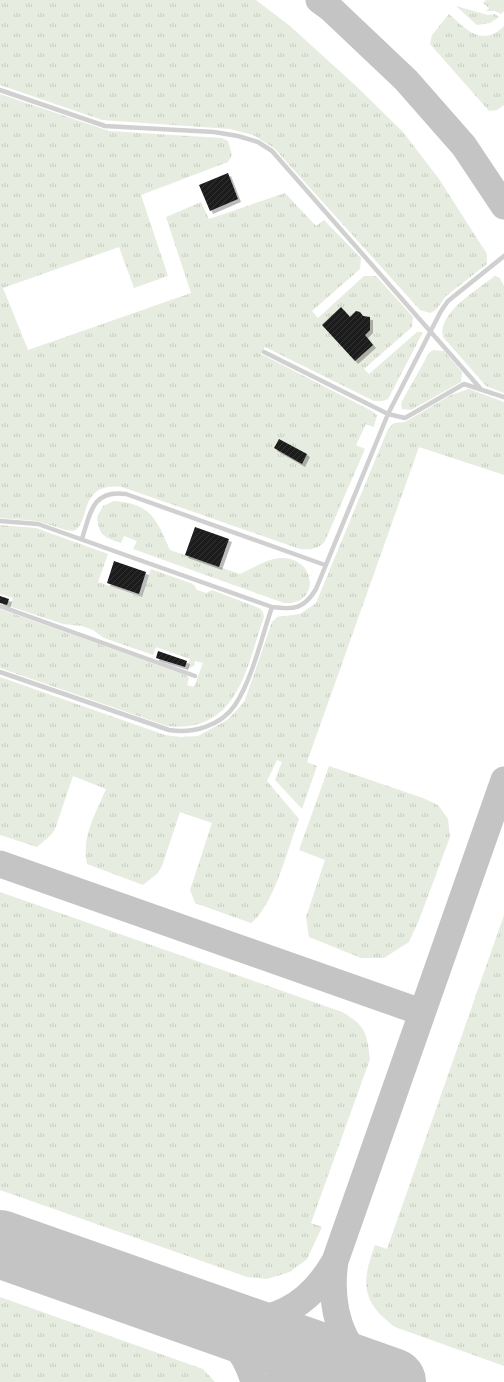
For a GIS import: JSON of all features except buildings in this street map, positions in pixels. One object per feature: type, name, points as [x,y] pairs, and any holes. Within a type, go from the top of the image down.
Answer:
[{"type":"lane","points":[[0,90],[105,126],[214,132],[238,136],[258,142],[272,151],[480,388]]},
{"type":"lane","points":[[0,521],[38,524],[272,607],[287,609],[300,606],[309,601],[388,414],[448,301],[504,256]]},
{"type":"lane","points":[[264,352],[388,414],[405,418],[464,384],[504,397]]},
{"type":"lane","points":[[82,540],[91,510],[101,497],[114,492],[126,494],[325,565]]},
{"type":"lane","points":[[0,606],[195,676]]},
{"type":"lane","points":[[0,672],[169,730],[180,732],[192,731],[213,723],[224,716],[234,706],[246,683],[272,607]]},
{"type":"green space","points":[[0,0],[256,0],[290,26],[356,86],[403,132],[439,179],[487,254],[487,264],[446,296],[436,310],[430,313],[420,310],[274,148],[253,135],[230,129],[102,120],[0,85]]},
{"type":"green space","points":[[486,0],[504,0],[504,11],[501,14],[495,11],[486,11],[489,8],[483,3]]},
{"type":"green space","points":[[456,6],[488,15],[495,14],[499,17],[490,23],[477,25]]},
{"type":"green space","points":[[449,14],[468,30],[481,36],[489,36],[504,26],[504,105],[497,110],[489,111],[430,44],[432,35]]},
{"type":"green space","points":[[0,94],[109,131],[222,138],[228,141],[232,155],[228,162],[141,195],[168,276],[134,288],[119,247],[3,288],[28,350],[191,293],[166,217],[201,202],[209,219],[285,193],[316,226],[324,220],[361,258],[360,269],[312,311],[318,318],[364,276],[376,276],[413,317],[412,327],[364,369],[369,374],[417,332],[423,332],[388,399],[383,401],[374,401],[265,347],[261,354],[372,411],[377,415],[374,427],[366,424],[356,445],[365,449],[323,544],[311,549],[300,549],[122,487],[108,487],[98,490],[92,496],[79,526],[74,531],[37,521],[0,518]]},
{"type":"green space","points":[[495,276],[500,278],[504,286],[504,393],[486,386],[443,337],[443,328],[446,319],[452,311],[460,302]]},
{"type":"green space","points":[[433,350],[444,351],[462,372],[461,382],[411,410],[402,409],[401,403],[429,353]]},
{"type":"green space","points":[[469,389],[504,402],[504,475],[419,447],[307,762],[317,766],[302,809],[275,780],[282,762],[277,760],[267,781],[299,819],[280,875],[267,904],[251,923],[195,903],[190,890],[212,823],[180,812],[162,866],[158,873],[143,885],[87,864],[86,844],[90,825],[106,789],[73,776],[55,829],[51,835],[37,847],[0,835],[0,677],[165,735],[181,737],[198,736],[227,720],[245,700],[272,622],[277,617],[300,614],[316,603],[388,429],[394,423],[405,422],[451,395]]},
{"type":"green space","points":[[114,501],[137,506],[151,515],[161,530],[170,550],[240,574],[270,560],[280,558],[292,559],[301,565],[307,572],[310,581],[309,590],[304,597],[296,602],[284,603],[133,549],[137,541],[124,536],[121,543],[110,539],[101,532],[97,517],[103,506]]},
{"type":"green space","points":[[0,525],[36,528],[108,554],[98,582],[141,597],[151,569],[193,584],[197,590],[206,593],[212,590],[259,608],[263,612],[264,617],[244,676],[235,694],[224,708],[210,720],[191,726],[167,726],[0,668],[0,609],[186,675],[189,678],[187,685],[194,687],[203,663],[195,661],[194,666],[187,669],[190,659],[156,647],[153,655],[104,638],[93,630],[82,626],[63,624],[9,606],[13,598],[0,594]]},
{"type":"green space","points":[[329,766],[423,798],[438,805],[448,819],[450,837],[419,920],[409,942],[384,958],[361,958],[309,937],[306,917],[325,860],[299,850]]},
{"type":"green space","points":[[0,892],[342,1012],[361,1026],[368,1043],[370,1059],[311,1223],[322,1227],[307,1259],[290,1272],[267,1279],[247,1277],[0,1190]]},
{"type":"green space","points":[[504,915],[504,1366],[395,1327],[384,1318],[370,1300],[366,1281],[370,1258],[375,1245],[387,1249]]},
{"type":"green space","points":[[0,1297],[203,1369],[215,1382],[0,1382]]},
{"type":"taxiway","points":[[319,0],[330,8],[406,80],[464,146],[504,206]]},
{"type":"taxiway","points":[[219,1321],[256,1320],[287,1310],[300,1302],[313,1291],[335,1261],[504,780]]},
{"type":"taxiway","points":[[0,864],[421,1012]]},
{"type":"taxiway","points":[[335,1261],[333,1286],[334,1299],[336,1312],[344,1336],[363,1361],[391,1382]]},
{"type":"taxiway","points":[[195,1312],[215,1325],[232,1341],[245,1360],[254,1382]]},
{"type":"taxiway","points":[[277,1382],[284,1372],[297,1360],[313,1354]]},
{"type":"runway","points":[[0,1244],[392,1382]]}]
